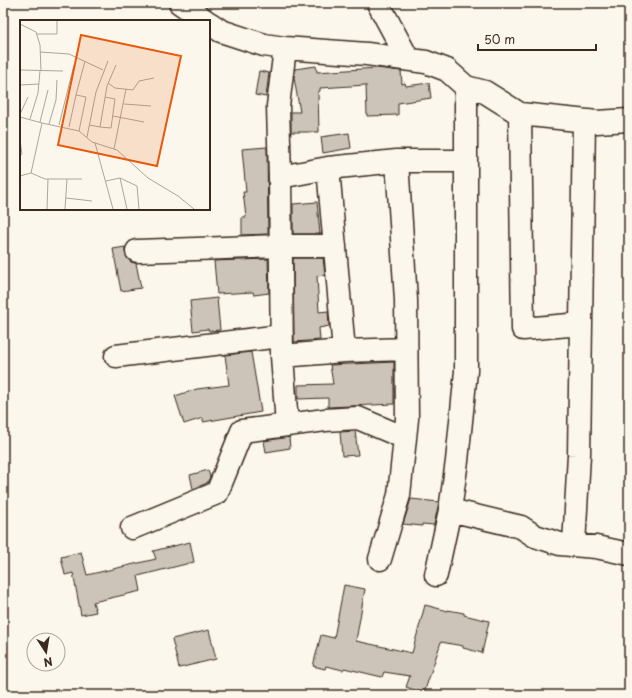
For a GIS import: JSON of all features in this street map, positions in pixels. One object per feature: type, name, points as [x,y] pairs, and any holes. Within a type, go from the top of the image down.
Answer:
[{"type":"street","points":[[180,3],[205,20]]},
{"type":"street","points":[[378,3],[408,59]]},
{"type":"street","points":[[210,24],[221,31],[264,45],[367,54],[426,62],[447,70],[466,87],[485,92],[520,114],[597,122],[629,120]]},
{"type":"street","points":[[286,48],[278,106],[282,346],[288,425]]},
{"type":"street","points":[[436,575],[450,510],[457,461],[466,370],[466,87]]},
{"type":"street","points":[[520,114],[523,329],[581,324]]},
{"type":"street","points":[[574,545],[579,455],[584,121]]},
{"type":"street","points":[[280,176],[328,168],[398,161],[466,161]]},
{"type":"street","points":[[380,560],[399,495],[407,419],[406,300],[398,161]]},
{"type":"street","points":[[328,168],[336,246],[344,352]]},
{"type":"street","points":[[137,251],[281,246],[336,246]]},
{"type":"street","points":[[116,356],[282,346],[344,352],[406,349]]},
{"type":"street","points":[[132,528],[217,493],[242,431],[325,420],[358,418],[405,438]]},
{"type":"street","points":[[450,510],[521,528],[535,536],[560,544],[596,547],[629,554]]},
{"type":"building","points":[[316,66],[317,72],[377,68],[401,71],[402,84],[405,83],[406,86],[429,83],[431,98],[398,103],[398,115],[367,116],[366,85],[320,88],[320,91],[318,92],[319,132],[291,132],[291,112],[300,112],[294,78],[295,69]]},
{"type":"building","points":[[259,71],[269,73],[266,97],[255,95]]},
{"type":"building","points":[[349,133],[351,148],[323,153],[321,137]]},
{"type":"building","points":[[267,147],[268,234],[242,235],[242,217],[246,217],[243,192],[246,192],[242,149]]},
{"type":"building","points":[[317,202],[320,234],[293,234],[293,204]]},
{"type":"building","points":[[125,247],[127,258],[131,262],[136,263],[141,288],[121,291],[113,249]]},
{"type":"building","points":[[293,258],[323,258],[325,275],[317,276],[319,312],[328,311],[329,326],[319,328],[320,340],[294,342]]},
{"type":"building","points":[[268,259],[269,293],[254,295],[253,292],[217,294],[214,261]]},
{"type":"building","points":[[217,298],[220,330],[209,331],[208,329],[193,331],[190,301]]},
{"type":"building","points":[[251,352],[261,412],[203,422],[203,418],[184,424],[175,396],[197,389],[229,385],[225,355]]},
{"type":"building","points":[[394,362],[394,404],[328,407],[328,398],[298,399],[298,385],[333,384],[330,365]]},
{"type":"building","points":[[355,431],[358,455],[342,456],[340,432]]},
{"type":"building","points":[[289,437],[290,448],[266,452],[264,441]]},
{"type":"building","points":[[208,470],[210,477],[207,483],[193,489],[190,475]]},
{"type":"building","points":[[411,499],[439,502],[434,525],[422,524],[422,526],[403,524]]},
{"type":"building","points":[[190,542],[194,562],[138,576],[141,591],[93,602],[96,612],[81,615],[73,573],[65,575],[61,557],[81,552],[87,575],[156,559],[153,551]]},
{"type":"building","points":[[344,585],[365,589],[356,641],[412,653],[425,605],[448,611],[464,613],[464,615],[489,621],[482,653],[463,648],[463,646],[441,642],[424,693],[406,687],[410,676],[384,672],[382,677],[344,668],[343,670],[326,666],[325,669],[313,666],[321,635],[334,638]]},
{"type":"building","points":[[209,630],[216,659],[179,668],[172,639]]}]
